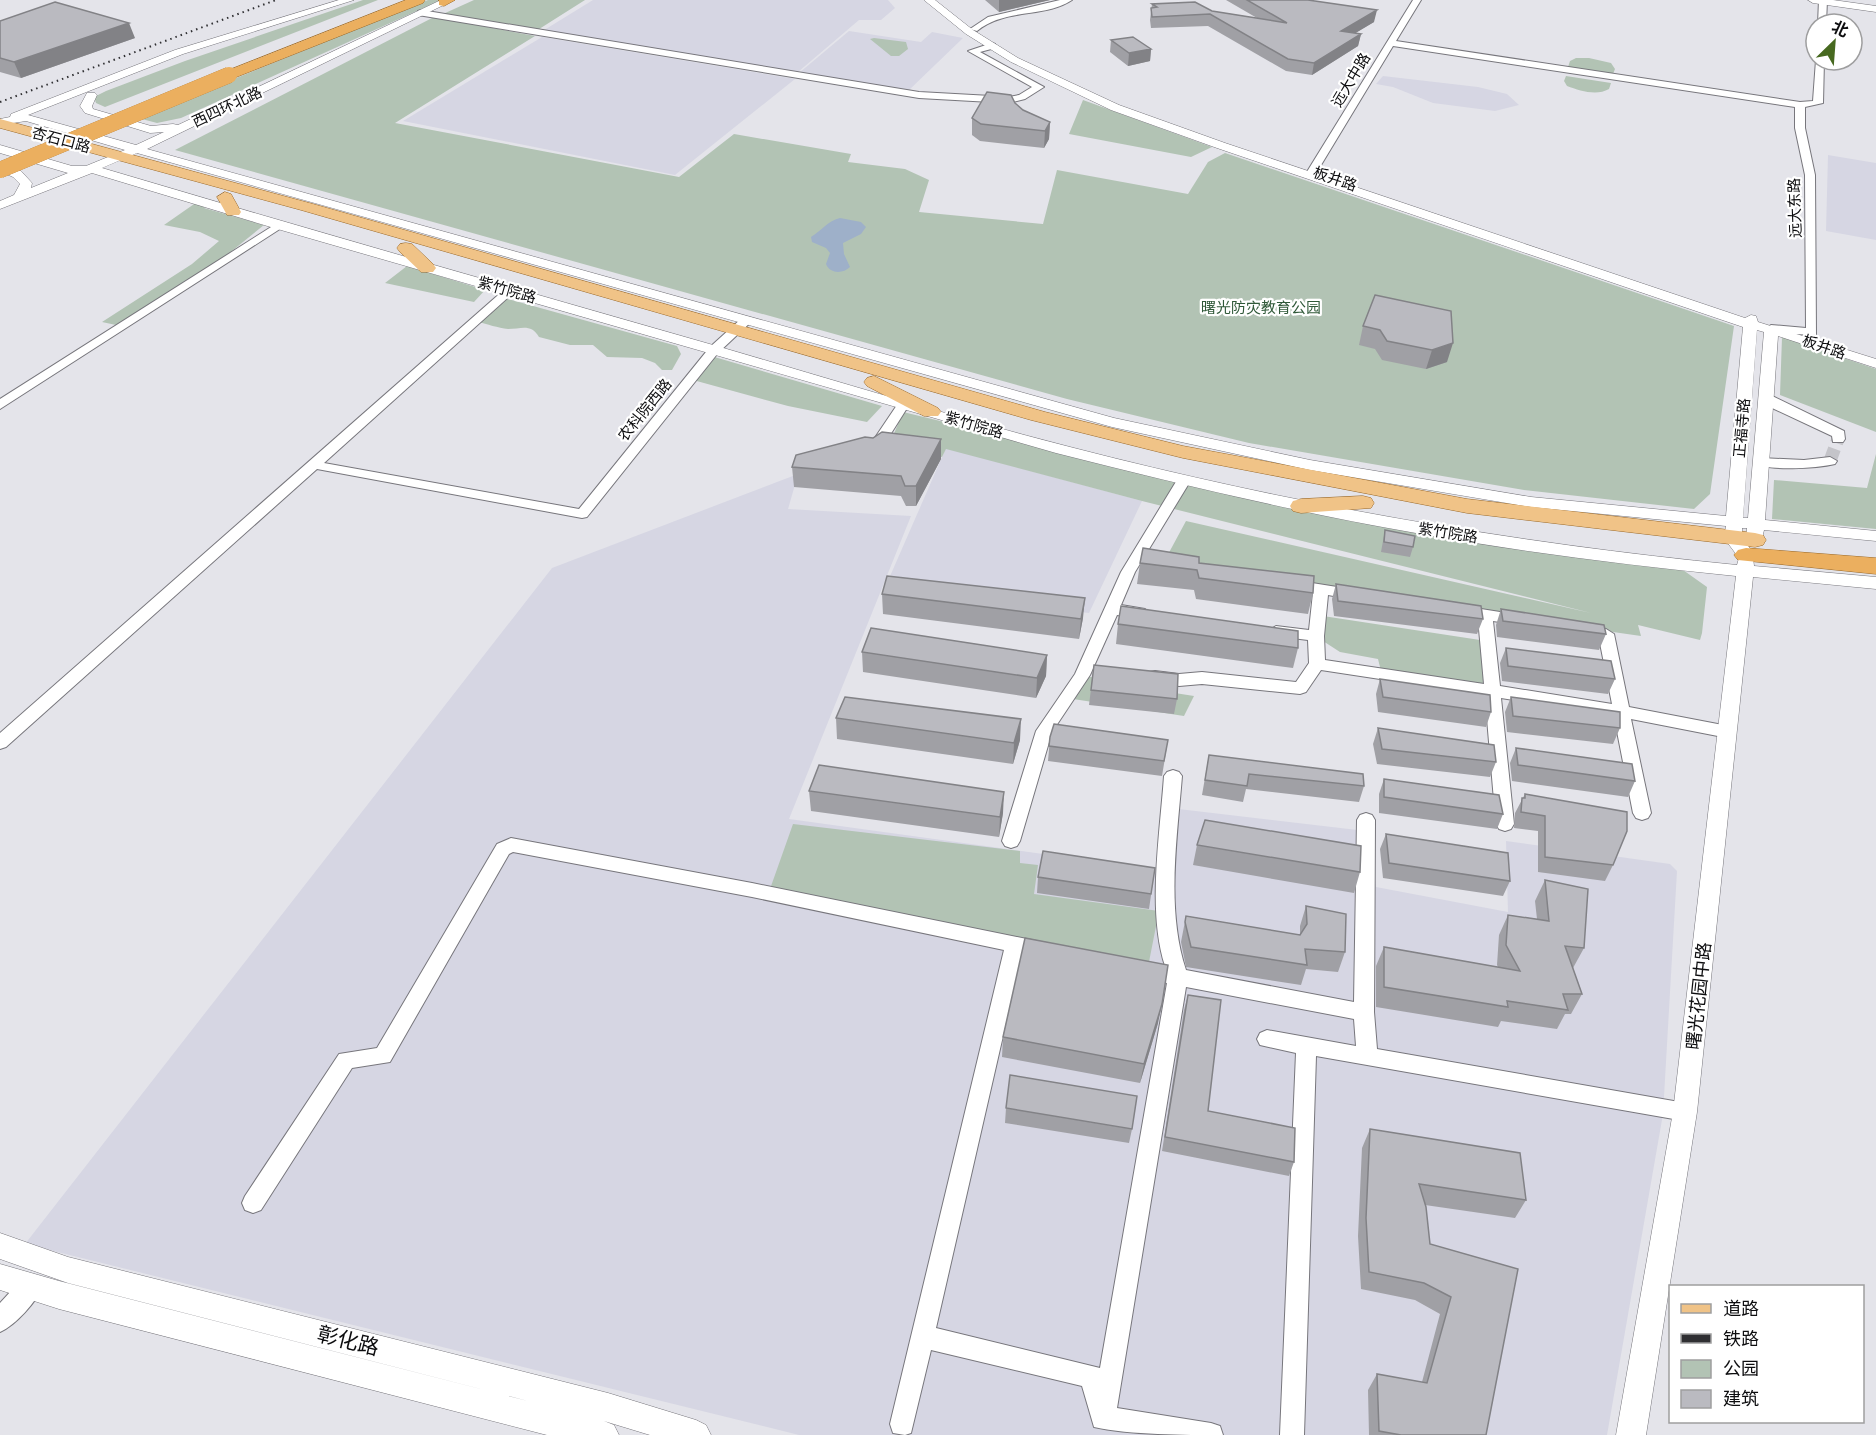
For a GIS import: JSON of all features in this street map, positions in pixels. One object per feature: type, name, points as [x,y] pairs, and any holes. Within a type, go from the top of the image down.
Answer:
[{"type":"highway","name":"西四环北路","points":[[0,168],[391,0]]},
{"type":"highway","name":"西四环北路","points":[[0,156],[222,73],[419,6]]},
{"type":"highway","name":"紫竹院路","points":[[1745,542],[1876,551]]},
{"type":"highway","name":"紫竹院路","points":[[1745,542],[1876,566]]},
{"type":"main road","name":"杏石口路","points":[[1,125],[114,159]]},
{"type":"main road","name":"紫竹院路","points":[[114,159],[229,204],[406,248],[1038,417],[1364,496],[1540,532],[1745,542]]},
{"type":"main road","name":"紫竹院路","points":[[114,159],[544,275],[874,382],[1029,427],[1178,466],[1364,496]]},
{"type":"main road","points":[[406,248],[427,268]]},
{"type":"main road","points":[[526,258],[544,275]]},
{"type":"main road","points":[[874,382],[931,412]]},
{"type":"main road","points":[[1310,465],[1364,496]]},
{"type":"main road","points":[[1301,506],[1364,496]]},
{"type":"street","points":[[1,125],[190,55],[290,23],[349,0]]},
{"type":"street","points":[[929,0],[968,31],[1059,82],[1104,102],[1312,173]]},
{"type":"street","name":"板井路","points":[[937,0],[974,29],[1016,56],[1109,100],[1165,122],[1876,364]]},
{"type":"street","points":[[974,29],[983,21],[999,16],[1035,10],[1068,0]]},
{"type":"street","name":"远大中路","points":[[1312,173],[1417,0]]},
{"type":"street","points":[[1820,0],[1876,9]]},
{"type":"street","name":"西四环北路","points":[[0,205],[114,159],[202,118],[419,6],[447,1]]},
{"type":"street","points":[[419,6],[540,30],[919,95],[1009,100],[1022,97],[1039,87],[972,51],[992,46]]},
{"type":"street","points":[[1391,43],[1800,105],[1818,103],[1819,72]]},
{"type":"street","points":[[1,125],[26,118],[93,90]]},
{"type":"street","points":[[93,90],[86,106],[89,111],[150,130],[169,128],[202,118]]},
{"type":"street","name":"远大东路","points":[[1771,329],[1812,332],[1810,175],[1800,128],[1800,105]]},
{"type":"street","points":[[26,118],[114,159]]},
{"type":"street","points":[[0,149],[71,170],[114,159]]},
{"type":"street","name":"紫竹院路","points":[[114,159],[526,258],[730,335],[903,405],[1062,450],[1301,506],[1517,544],[1745,542],[1876,536]]},
{"type":"street","points":[[0,168],[17,174],[26,183],[19,197]]},
{"type":"street","name":"紫竹院路","points":[[229,204],[279,225],[509,291],[730,335],[1310,465],[1531,502],[1745,542],[1876,583]]},
{"type":"street","points":[[0,405],[279,225]]},
{"type":"street","points":[[0,743],[509,291]]},
{"type":"street","name":"正福寺路","points":[[1745,542],[1751,322]]},
{"type":"street","name":"正福寺路","points":[[1745,542],[1761,462],[1771,329]]},
{"type":"street","name":"农科院西路","points":[[315,465],[582,514],[730,335]]},
{"type":"street","points":[[1766,397],[1774,404],[1839,434],[1838,440]]},
{"type":"street","points":[[873,452],[903,405]]},
{"type":"street","points":[[1761,462],[1804,464],[1830,461]]},
{"type":"street","points":[[1011,841],[1044,731],[1092,667],[1111,609],[1184,480]]},
{"type":"street","name":"曙光花园中路","points":[[1631,1435],[1685,1112],[1728,732],[1745,542]]},
{"type":"street","points":[[1274,582],[1368,597]]},
{"type":"street","points":[[1144,675],[1179,680],[1202,678],[1299,688],[1317,664],[1316,636],[1321,590]]},
{"type":"street","points":[[1111,609],[1157,615]]},
{"type":"street","points":[[1450,609],[1540,624]]},
{"type":"street","points":[[1485,615],[1505,824]]},
{"type":"street","points":[[1259,629],[1316,636]]},
{"type":"street","points":[[1573,629],[1606,634],[1642,813]]},
{"type":"street","points":[[1317,664],[1623,712],[1728,732]]},
{"type":"street","points":[[1103,1418],[1178,977],[1168,946],[1166,871],[1173,776]]},
{"type":"street","points":[[1366,820],[1364,1012],[1367,1056]]},
{"type":"street","points":[[253,1203],[346,1060],[383,1056],[503,849],[510,845],[752,890],[1062,954]]},
{"type":"street","points":[[902,1424],[1015,944]]},
{"type":"street","points":[[1132,968],[1364,1012]]},
{"type":"street","points":[[1267,1039],[1685,1112]]},
{"type":"street","points":[[1292,1435],[1306,1045]]},
{"type":"street","name":"彰化路","points":[[0,1246],[68,1270],[596,1404],[655,1429],[696,1435]]},
{"type":"street","name":"彰化路","points":[[0,1277],[604,1435]]},
{"type":"street","points":[[0,1320],[31,1286]]},
{"type":"street","points":[[922,1336],[1091,1376],[1103,1418]]},
{"type":"street","points":[[1103,1418],[1211,1435]]},
{"type":"shaded area","points":[[593,0],[888,0],[895,8],[881,20],[859,20],[798,72],[541,32]]},
{"type":"shaded area","points":[[849,31],[921,42],[932,32],[963,38],[908,91],[799,73]]},
{"type":"shaded area","points":[[542,37],[795,79],[675,175],[403,121]]},
{"type":"shaded area","points":[[1383,76],[1478,87],[1507,94],[1519,105],[1495,111],[1433,103],[1393,87],[1376,84]]},
{"type":"shaded area","points":[[1828,155],[1876,163],[1876,240],[1826,231]]},
{"type":"shaded area","points":[[946,448],[1142,501],[1089,613],[884,590]]},
{"type":"shaded area","points":[[798,474],[788,509],[911,516],[789,819],[1166,871],[1170,808],[1366,831],[1376,887],[1508,912],[1506,841],[1670,864],[1677,871],[1663,1114],[1607,1435],[799,1435],[25,1244],[552,568]]},
{"type":"green space","points":[[363,0],[378,0],[105,107],[96,103],[94,97],[106,91],[185,61]]},
{"type":"green space","points":[[428,0],[441,0],[181,118],[157,123],[138,118]]},
{"type":"green space","points":[[474,0],[585,0],[536,31],[443,14]]},
{"type":"green space","name":"曙光防灾教育公园","points":[[434,17],[535,36],[395,123],[679,177],[734,134],[851,154],[848,162],[905,169],[929,180],[919,212],[1043,224],[1057,170],[1188,194],[1208,162],[1225,153],[1734,326],[1710,494],[1694,509],[1524,490],[1249,443],[1067,399],[175,150]]},
{"type":"green space","points":[[870,39],[906,42],[908,49],[899,56],[891,56]]},
{"type":"green space","points":[[1576,58],[1589,58],[1611,63],[1615,69],[1613,74],[1568,67],[1570,61]]},
{"type":"green space","points":[[1566,76],[1611,83],[1609,89],[1604,91],[1588,92],[1567,86],[1564,81]]},
{"type":"green space","points":[[1083,100],[1212,147],[1191,157],[1069,134]]},
{"type":"green space","points":[[197,202],[206,205],[204,208],[264,225],[222,259],[116,325],[102,322],[192,264],[219,241],[200,232],[164,225]]},
{"type":"green space","points":[[407,266],[485,290],[474,302],[385,283]]},
{"type":"green space","points":[[504,298],[677,346],[681,354],[672,370],[662,370],[655,363],[642,358],[607,357],[593,345],[570,345],[539,337],[529,328],[508,329],[478,322]]},
{"type":"green space","points":[[1782,337],[1876,369],[1876,432],[1780,395]]},
{"type":"green space","points":[[711,356],[882,406],[867,422],[788,406],[693,380]]},
{"type":"green space","points":[[903,412],[1184,480],[1683,570],[1707,587],[1702,633],[1700,640],[1638,625],[1641,636],[1165,560],[1186,521],[1591,613],[1142,501],[946,449],[942,457],[888,448]]},
{"type":"green space","points":[[1876,454],[1876,529],[1772,519],[1774,480],[1867,488]]},
{"type":"green space","points":[[1323,616],[1480,640],[1485,687],[1381,671],[1378,659],[1340,652],[1323,641]]},
{"type":"green space","points":[[1082,677],[1095,677],[1098,681],[1194,696],[1184,716],[1073,699]]},
{"type":"green space","points":[[793,824],[1020,851],[1020,863],[1038,865],[1034,894],[1159,911],[1148,967],[770,889]]},
{"type":"water","points":[[840,218],[861,222],[866,227],[861,234],[843,243],[844,254],[850,267],[837,272],[830,270],[826,264],[830,253],[826,248],[812,242],[811,237],[829,223]]},
{"type":"building","points":[[1247,0],[1308,0],[1377,10],[1341,31],[1361,34],[1314,63],[1288,59],[1210,14],[1152,17],[1151,8],[1157,7],[1152,4],[1195,2],[1212,11],[1287,23]]},
{"type":"building","points":[[55,2],[129,23],[14,62],[0,58],[0,21]]},
{"type":"building","points":[[1133,37],[1151,49],[1129,53],[1111,40]]},
{"type":"building","points":[[987,92],[1011,95],[1015,103],[1023,110],[1050,122],[1045,131],[981,124],[972,118]]},
{"type":"building","points":[[1375,295],[1451,311],[1453,343],[1432,350],[1387,341],[1380,330],[1363,326]]},
{"type":"building","points":[[882,432],[941,439],[916,486],[905,486],[901,476],[792,467],[796,455],[865,437],[873,438]]},
{"type":"building","points":[[1385,530],[1415,536],[1413,547],[1384,542]]},
{"type":"building","points":[[1143,548],[1199,557],[1199,563],[1314,576],[1313,593],[1199,578],[1197,570],[1140,563]]},
{"type":"building","points":[[887,576],[1085,598],[1081,619],[882,594]]},
{"type":"building","points":[[1336,584],[1481,606],[1483,619],[1338,601]]},
{"type":"building","points":[[1121,606],[1298,631],[1298,648],[1118,624]]},
{"type":"building","points":[[1501,609],[1604,625],[1606,634],[1503,621]]},
{"type":"building","points":[[871,628],[1047,655],[1037,678],[862,652]]},
{"type":"building","points":[[1506,648],[1611,661],[1615,679],[1508,666]]},
{"type":"building","points":[[1094,665],[1178,674],[1177,699],[1091,690]]},
{"type":"building","points":[[1380,679],[1490,695],[1491,712],[1383,697]]},
{"type":"building","points":[[845,697],[1021,719],[1014,743],[836,718]]},
{"type":"building","points":[[1511,697],[1620,712],[1620,728],[1513,716]]},
{"type":"building","points":[[1054,724],[1168,740],[1164,761],[1049,746]]},
{"type":"building","points":[[1378,728],[1494,745],[1496,762],[1382,749]]},
{"type":"building","points":[[1516,748],[1632,764],[1635,781],[1518,765]]},
{"type":"building","points":[[1209,755],[1363,774],[1364,786],[1249,774],[1247,786],[1205,780]]},
{"type":"building","points":[[819,765],[1004,792],[1000,817],[809,791]]},
{"type":"building","points":[[1384,779],[1499,795],[1503,814],[1384,797]]},
{"type":"building","points":[[1525,794],[1627,812],[1627,831],[1613,865],[1545,857],[1545,816],[1521,812],[1522,798],[1525,798]]},
{"type":"building","points":[[1205,820],[1361,846],[1360,872],[1197,845]]},
{"type":"building","points":[[1386,834],[1508,853],[1510,881],[1389,863]]},
{"type":"building","points":[[1043,851],[1155,868],[1151,894],[1038,877]]},
{"type":"building","points":[[1545,880],[1588,889],[1584,948],[1565,946],[1582,994],[1563,994],[1568,1010],[1507,1001],[1508,1007],[1384,987],[1384,947],[1520,971],[1506,945],[1508,915],[1549,921]]},
{"type":"building","points":[[1306,906],[1346,914],[1345,952],[1305,949],[1307,965],[1191,947],[1185,922],[1186,916],[1300,935],[1307,924]]},
{"type":"building","points":[[1025,938],[1168,965],[1162,1004],[1144,1064],[1003,1037]]},
{"type":"building","points":[[1188,995],[1221,1000],[1208,1111],[1295,1128],[1294,1162],[1165,1137]]},
{"type":"building","points":[[1010,1075],[1137,1096],[1132,1129],[1006,1108]]},
{"type":"building","points":[[1370,1129],[1520,1153],[1526,1200],[1419,1184],[1426,1207],[1430,1244],[1518,1269],[1486,1435],[1401,1435],[1379,1431],[1377,1374],[1427,1383],[1451,1297],[1424,1283],[1369,1272],[1366,1218]]},
{"type":"tunnel","points":[[1830,461],[1838,439]]},
{"type":"railway","points":[[0,102],[276,0]]}]
